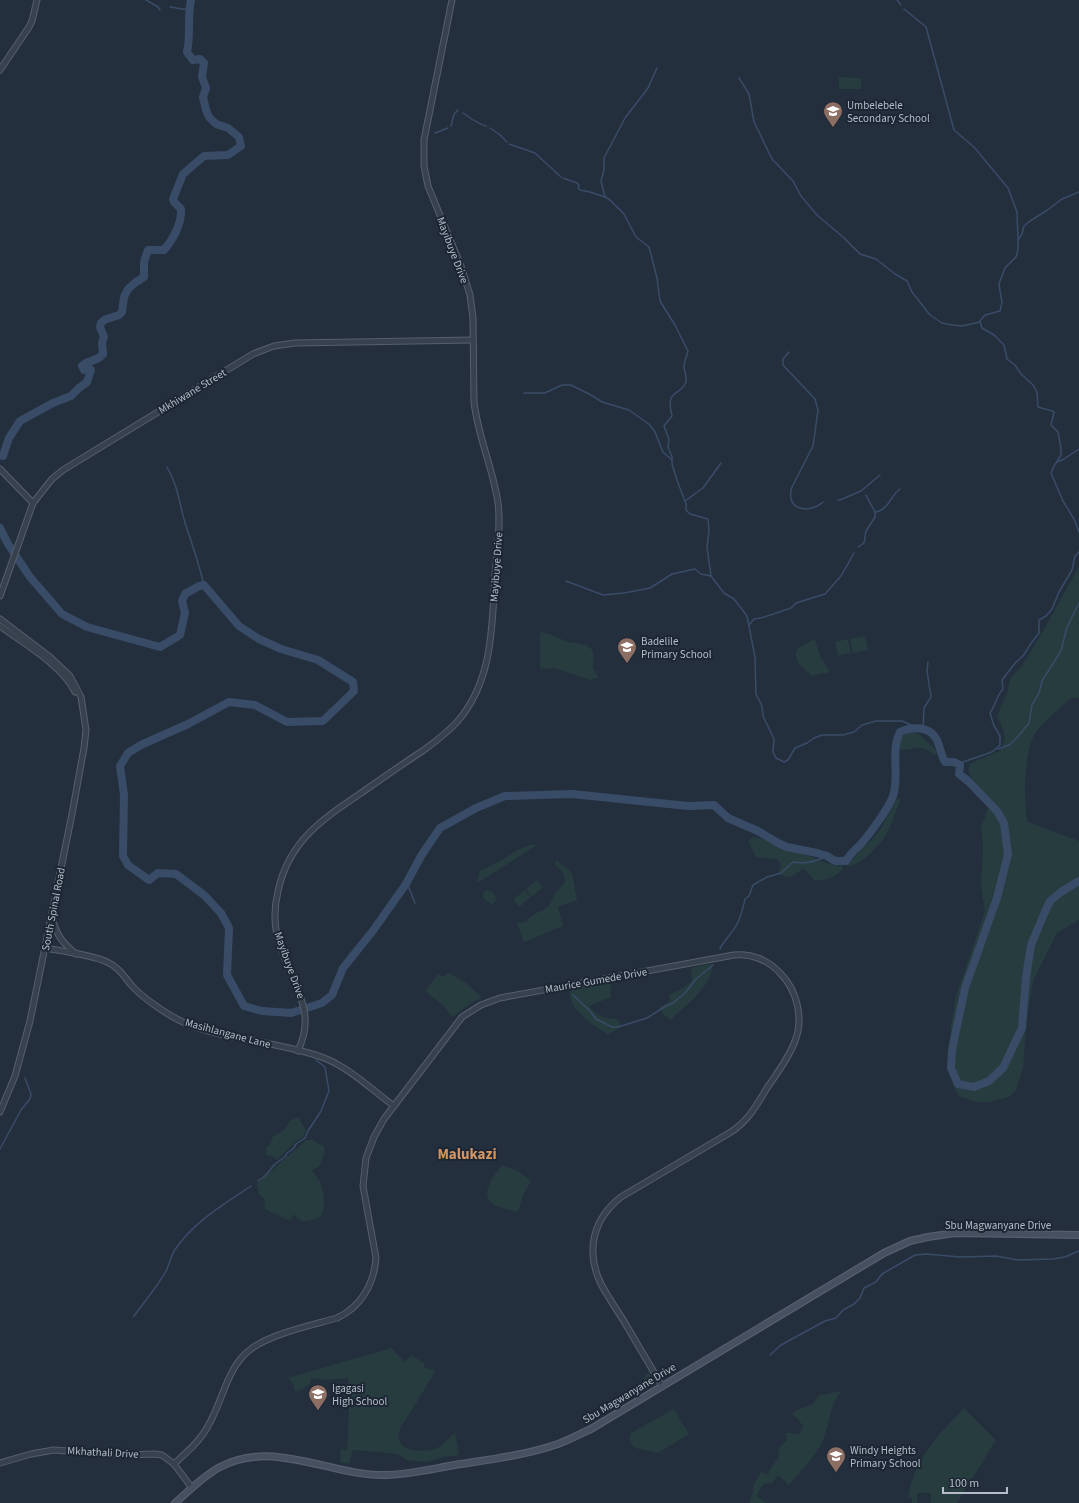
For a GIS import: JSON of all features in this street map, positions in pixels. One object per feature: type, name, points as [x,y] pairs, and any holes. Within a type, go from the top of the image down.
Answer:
[{"type":"main road","name":"Sbu Magwanyane Drive","points":[[175,1503],[219,1467],[230,1462],[252,1456],[280,1457],[358,1472],[384,1475],[426,1470],[536,1451],[560,1443],[591,1429],[884,1253],[910,1241],[928,1236],[955,1233],[1079,1235]]},
{"type":"street","points":[[0,70],[29,28],[37,0]]},
{"type":"street","name":"Mayibuye Drive","points":[[298,1051],[304,1037],[306,1014],[282,950],[275,922],[277,894],[289,860],[304,838],[322,820],[424,750],[456,723],[470,704],[476,692],[489,655],[492,641],[499,512],[494,483],[476,422],[471,302],[467,284],[428,186],[424,166],[424,140],[452,0]]},
{"type":"street","name":"Mkhiwane Street","points":[[0,596],[33,503],[52,479],[63,470],[247,358],[274,346],[295,343],[473,340]]},
{"type":"street","points":[[0,469],[33,503]]},
{"type":"street","name":"South Spinal Road","points":[[0,619],[60,665],[76,685],[84,713],[86,730],[84,748],[52,918],[30,1021],[15,1076],[0,1112]]},
{"type":"street","name":"South Spinal Road","points":[[0,626],[48,661],[64,675],[81,701]]},
{"type":"street","points":[[52,918],[59,938],[65,946],[76,954]]},
{"type":"street","name":"Masihlangane Lane","points":[[45,948],[101,959],[112,964],[139,992],[182,1022],[199,1028],[298,1051],[333,1062],[394,1106]]},
{"type":"street","name":"Maurice Gumede Drive","points":[[174,1464],[198,1441],[203,1434],[216,1411],[233,1371],[238,1362],[250,1349],[267,1339],[337,1318],[345,1314],[357,1304],[367,1290],[375,1268],[376,1258],[364,1195],[364,1169],[368,1152],[384,1118],[462,1017],[473,1009],[492,1000],[738,954],[757,958],[771,965],[782,975],[792,989],[798,1014],[797,1034],[792,1049],[744,1122],[731,1132],[621,1197],[609,1208],[599,1222],[593,1248],[594,1260],[601,1284],[662,1386]]},
{"type":"street","name":"Mkhathali Drive","points":[[0,1463],[54,1450],[125,1455],[155,1454],[162,1455],[174,1464],[192,1488]]},
{"type":"green space","points":[[839,77],[861,78],[861,89],[839,89]]},
{"type":"green space","points":[[1079,566],[1079,698],[1071,698],[1036,731],[1031,743],[1026,765],[1025,802],[1028,822],[1079,841],[1079,920],[1057,933],[1033,981],[1027,1016],[1023,1068],[1016,1090],[1009,1097],[990,1102],[976,1102],[959,1096],[954,1088],[948,1065],[951,1025],[956,996],[985,911],[981,888],[983,846],[981,827],[988,809],[969,773],[969,764],[1000,751],[1004,741],[1004,734],[997,716],[1007,693],[1010,679],[1023,664]]},
{"type":"green space","points":[[541,632],[568,642],[584,644],[590,647],[594,655],[593,669],[598,677],[590,680],[555,668],[542,669],[540,667]]},
{"type":"green space","points":[[865,636],[868,650],[853,653],[850,639]]},
{"type":"green space","points":[[815,639],[820,656],[830,672],[811,676],[799,664],[796,653],[798,648]]},
{"type":"green space","points":[[848,639],[851,653],[838,656],[835,642]]},
{"type":"green space","points":[[910,732],[917,733],[922,736],[937,753],[935,755],[923,748],[898,749],[902,736]]},
{"type":"green space","points":[[898,797],[900,801],[890,827],[878,846],[858,863],[846,866],[854,859],[861,848],[869,843],[880,830]]},
{"type":"green space","points":[[754,837],[766,840],[787,850],[801,853],[832,865],[842,866],[843,869],[833,877],[826,880],[814,880],[804,869],[791,876],[785,877],[779,872],[781,865],[777,859],[756,857],[749,843],[749,839]]},
{"type":"green space","points":[[530,845],[537,845],[476,884],[480,871]]},
{"type":"green space","points":[[556,860],[572,873],[577,900],[558,907],[563,926],[524,942],[517,923],[525,922],[533,915],[548,907],[556,892],[564,884],[565,880],[563,872],[555,865]]},
{"type":"green space","points":[[537,880],[543,887],[532,897],[526,889]]},
{"type":"green space","points":[[487,890],[492,892],[497,899],[494,903],[491,904],[484,899],[483,892]]},
{"type":"green space","points":[[525,890],[531,897],[519,907],[513,900]]},
{"type":"green space","points":[[710,964],[712,965],[711,972],[703,988],[690,1003],[670,1020],[662,1013],[660,1007],[670,1001],[669,995],[686,986],[692,980],[691,968]]},
{"type":"green space","points":[[449,973],[466,983],[482,997],[468,1005],[454,1016],[451,1016],[444,1006],[425,991],[438,974],[442,977]]},
{"type":"green space","points":[[610,982],[611,997],[589,1006],[601,1016],[616,1019],[620,1023],[620,1027],[608,1035],[578,1012],[571,1000],[570,993],[572,988]]},
{"type":"green space","points":[[296,1117],[299,1118],[306,1131],[302,1138],[295,1142],[277,1160],[272,1156],[266,1155],[266,1148],[271,1143],[273,1136],[283,1131],[291,1120]]},
{"type":"green space","points":[[306,1140],[312,1140],[325,1147],[321,1163],[312,1171],[322,1186],[324,1198],[323,1210],[321,1216],[314,1219],[306,1221],[299,1220],[294,1214],[290,1221],[265,1209],[264,1198],[259,1195],[257,1184]]},
{"type":"green space","points":[[502,1165],[518,1171],[531,1181],[523,1195],[519,1209],[516,1212],[495,1205],[487,1196],[489,1185]]},
{"type":"green space","points":[[391,1348],[405,1362],[411,1355],[424,1363],[424,1367],[434,1370],[435,1372],[400,1429],[399,1437],[401,1443],[405,1447],[412,1450],[427,1451],[441,1446],[455,1432],[459,1455],[443,1457],[427,1462],[407,1460],[398,1454],[353,1450],[349,1464],[340,1462],[341,1449],[347,1450],[350,1388],[348,1378],[328,1380],[311,1378],[310,1384],[298,1392],[294,1390],[294,1385],[288,1378]]},
{"type":"green space","points":[[649,1371],[651,1379],[648,1385],[603,1413],[600,1413],[644,1383],[644,1378]]},
{"type":"green space","points":[[842,1391],[834,1402],[823,1440],[808,1464],[789,1485],[778,1475],[772,1483],[766,1483],[762,1486],[757,1496],[766,1503],[749,1503],[753,1492],[753,1486],[761,1472],[767,1474],[779,1457],[778,1449],[787,1440],[785,1433],[799,1434],[803,1426],[797,1418],[792,1415],[795,1411],[813,1404],[819,1395]]},
{"type":"green space","points":[[964,1408],[996,1440],[957,1503],[931,1503],[931,1493],[917,1493],[917,1503],[912,1503],[912,1498],[908,1498],[911,1484],[928,1448]]},
{"type":"green space","points":[[674,1409],[689,1434],[658,1453],[638,1449],[631,1443],[631,1433]]},
{"type":"waterway","points":[[146,0],[158,7],[160,10]]},
{"type":"waterway","points":[[3,456],[9,438],[20,421],[53,403],[71,396],[87,382],[91,370],[89,368],[84,370],[82,366],[87,362],[101,357],[103,354],[102,342],[104,337],[100,327],[101,323],[104,320],[119,315],[122,312],[124,297],[128,289],[144,277],[144,262],[148,250],[164,250],[176,231],[180,220],[181,209],[173,199],[183,174],[204,156],[228,155],[241,146],[239,137],[228,128],[216,124],[209,117],[206,110],[203,97],[206,88],[202,77],[204,63],[200,59],[193,60],[187,52],[191,0]]},
{"type":"waterway","points":[[897,0],[901,5]]},
{"type":"waterway","points":[[170,7],[189,10]]},
{"type":"waterway","points":[[904,9],[926,27],[954,130],[974,147],[1008,188],[1017,212],[1018,239]]},
{"type":"waterway","points":[[657,68],[648,88],[625,118],[604,158],[604,170],[601,181],[605,197],[624,214],[636,237],[649,247],[657,278],[660,301],[675,325],[688,351],[684,363],[686,382],[683,387],[672,397],[670,401],[672,416],[664,426],[669,439],[668,447],[672,457],[672,464],[686,504],[686,510],[690,514],[708,519],[709,531],[707,547],[711,576],[724,593],[734,599],[747,616],[755,657],[756,694],[762,706],[763,716],[774,739],[773,752],[776,758],[784,762],[788,760],[795,748],[814,738],[822,735],[843,735],[854,732],[862,725],[876,721],[902,721],[918,728]]},
{"type":"waterway","points":[[739,78],[749,94],[754,122],[772,159],[793,181],[801,196],[817,215],[860,254],[876,259],[895,274],[907,281],[912,292],[930,315],[942,323],[962,326],[980,322]]},
{"type":"waterway","points":[[451,126],[454,114],[458,110]]},
{"type":"waterway","points":[[463,113],[486,126]]},
{"type":"waterway","points":[[435,133],[448,128]]},
{"type":"waterway","points":[[490,128],[507,142]]},
{"type":"waterway","points":[[509,144],[535,153],[561,177]]},
{"type":"waterway","points":[[563,178],[577,183],[580,190],[605,197]]},
{"type":"waterway","points":[[1079,192],[1062,199],[1024,226],[1022,234],[1018,240],[1016,257],[1005,268],[1000,281],[999,285],[1002,302],[1000,311],[985,315],[980,321],[982,328],[994,335],[1004,345],[1007,359],[1015,365],[1021,374],[1033,385],[1037,392],[1038,407],[1054,412],[1051,425],[1058,432],[1061,455],[1051,473],[1079,532]]},
{"type":"waterway","points":[[789,352],[783,359],[783,365],[815,399],[818,410],[813,446],[792,487],[792,501],[800,508],[806,509],[818,506],[823,502]]},
{"type":"waterway","points":[[524,393],[545,393],[562,385],[571,385],[602,402],[629,410],[650,425],[655,432],[663,452],[672,460]]},
{"type":"waterway","points":[[1057,462],[1079,449]]},
{"type":"waterway","points":[[685,501],[703,488],[721,463]]},
{"type":"waterway","points":[[167,467],[176,489],[204,585]]},
{"type":"waterway","points":[[838,500],[861,491],[880,475]]},
{"type":"waterway","points":[[875,512],[883,509],[900,489]]},
{"type":"waterway","points":[[858,547],[864,543],[866,531],[875,517],[875,512],[866,495]]},
{"type":"waterway","points":[[0,528],[8,544],[30,577],[62,614],[87,627],[160,647],[180,635],[185,613],[182,601],[185,594],[199,586],[204,585],[239,626],[259,639],[281,649],[318,660],[353,682],[354,691],[323,721],[287,722],[255,705],[229,702],[188,724],[141,745],[128,753],[120,766],[124,795],[123,856],[128,865],[149,880],[158,873],[176,874],[204,895],[221,913],[229,928],[227,975],[244,1006],[262,1011],[291,1013],[322,1003],[332,995],[343,968],[372,932],[406,884],[421,856],[440,828],[476,808],[505,796],[572,794],[688,806],[714,805],[728,818],[758,831],[787,847],[817,853],[827,856],[835,861],[846,861],[873,828],[891,801],[895,788],[895,756],[897,740],[900,732],[920,728],[934,735],[945,762],[954,762],[960,765],[959,774],[968,781],[997,811],[1004,823],[1008,854],[997,898],[965,988],[952,1050],[951,1068],[958,1084],[974,1087],[989,1081],[1003,1068],[1022,1028],[1026,977],[1031,945],[1050,901],[1079,881]]},
{"type":"waterway","points":[[960,765],[963,762],[992,752],[1000,745],[1000,736],[994,726],[990,713],[1003,689],[1002,680],[1016,662],[1023,656],[1039,633],[1039,620],[1046,616],[1052,609],[1059,592],[1072,570],[1075,556],[1079,552]]},
{"type":"waterway","points":[[749,625],[754,619],[791,608],[796,603],[825,594],[841,576],[854,553]]},
{"type":"waterway","points":[[566,581],[603,595],[650,588],[672,574],[695,569],[701,574],[711,576]]},
{"type":"waterway","points":[[998,749],[1009,745],[1014,741],[1029,723],[1032,705],[1039,693],[1042,681],[1061,651],[1067,627],[1079,603]]},
{"type":"waterway","points":[[923,729],[924,708],[931,697],[927,671],[928,662]]},
{"type":"waterway","points":[[720,949],[722,944],[738,923],[745,899],[749,896],[753,885],[767,877],[781,873],[793,862],[810,862],[827,856]]},
{"type":"waterway","points":[[406,884],[415,903]]},
{"type":"waterway","points":[[573,995],[596,1019],[612,1027],[618,1027],[647,1018],[673,1003],[685,993],[696,979],[713,965]]},
{"type":"waterway","points":[[258,1181],[265,1176],[275,1164],[285,1157],[296,1144],[305,1138],[321,1111],[329,1091],[325,1067],[316,1060]]},
{"type":"waterway","points":[[0,1149],[21,1110],[30,1099],[31,1094],[25,1078]]},
{"type":"waterway","points":[[134,1316],[162,1277],[174,1251],[181,1241],[209,1215],[251,1186]]},
{"type":"waterway","points":[[770,1355],[781,1345],[825,1321],[836,1318],[843,1310],[854,1304],[860,1298],[864,1288],[876,1282],[882,1274],[915,1255],[926,1254],[960,1257],[996,1256],[1018,1260],[1053,1259],[1065,1257],[1079,1251]]},
{"type":"place","name":"Umbelebele Secondary School","points":[[833,128]]},
{"type":"place","name":"Badelile Primary School","points":[[627,664]]},
{"type":"place","name":"Igagasi High School","points":[[318,1411]]},
{"type":"place","name":"Windy Heights Primary School","points":[[836,1473]]},
{"type":"district","name":"Malukazi","points":[[467,1154]]}]
